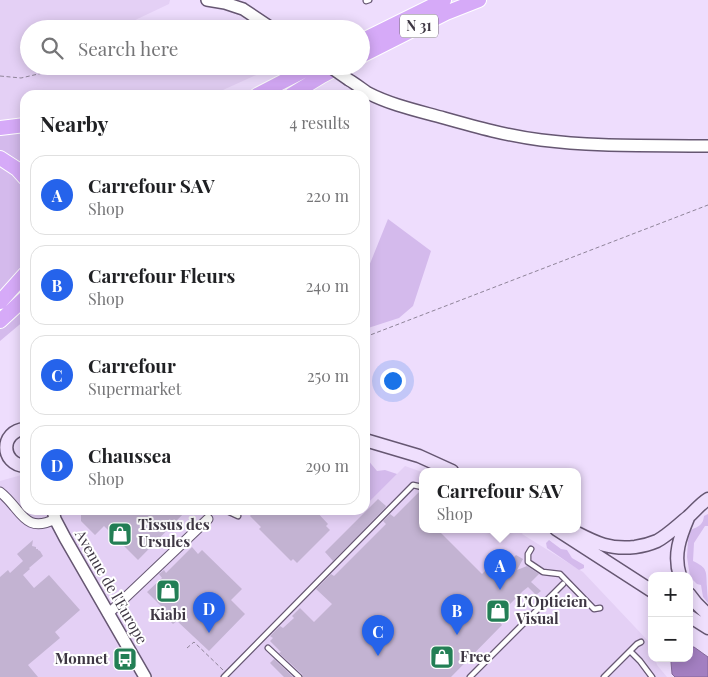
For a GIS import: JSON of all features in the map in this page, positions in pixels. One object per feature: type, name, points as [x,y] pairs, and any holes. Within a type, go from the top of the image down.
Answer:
[{"type":"highway","name":"N 31","points":[[370,36],[444,0]]},
{"type":"highway","name":"N 31","points":[[370,51],[446,13],[479,0]]},
{"type":"highway","points":[[267,90],[296,75]]},
{"type":"highway","points":[[282,90],[306,75]]},
{"type":"highway","points":[[299,90],[324,75]]},
{"type":"highway","points":[[0,128],[20,126]]},
{"type":"highway","points":[[0,158],[20,172]]},
{"type":"highway","points":[[0,302],[20,280]]},
{"type":"highway","points":[[0,307],[20,290]]},
{"type":"highway","points":[[0,319],[20,302]]},
{"type":"main road","points":[[20,430],[8,437],[3,450],[7,455],[6,463],[20,465]]},
{"type":"main road","points":[[370,441],[419,456],[445,468]]},
{"type":"main road","points":[[577,533],[610,547],[643,546],[666,535],[708,499]]},
{"type":"main road","points":[[679,572],[677,559],[678,546],[690,516]]},
{"type":"main road","points":[[562,533],[648,588]]},
{"type":"main road","points":[[693,600],[708,615]]},
{"type":"main road","points":[[691,617],[708,628]]},
{"type":"street","points":[[206,0],[243,10],[259,20]]},
{"type":"street","points":[[342,75],[365,90]]},
{"type":"street","points":[[370,93],[419,112],[509,135],[568,143],[708,146]]},
{"type":"street","points":[[0,492],[20,513]]},
{"type":"street","points":[[22,515],[29,522],[35,524],[40,524],[54,515]]},
{"type":"street","name":"Avenue de l'Europe","points":[[54,515],[145,677]]},
{"type":"street","points":[[108,614],[208,519]]},
{"type":"lane","points":[[226,675],[413,486],[419,487]]},
{"type":"lane","points":[[531,548],[528,554],[528,562],[543,572],[560,574],[594,608],[600,608]]},
{"type":"lane","points":[[470,677],[563,584]]},
{"type":"lane","points":[[604,677],[641,642]]},
{"type":"lane","points":[[268,648],[299,677]]},
{"type":"lane","points":[[630,651],[652,677]]},
{"type":"path","points":[[0,76],[21,78],[34,75]]},
{"type":"path","points":[[370,335],[708,205]]},
{"type":"path","points":[[187,648],[194,642],[226,675]]},
{"type":"shaded area","points":[[0,0],[170,0],[169,4],[135,20],[20,20],[20,75],[256,75],[223,90],[20,90],[20,120],[0,122]]},
{"type":"shaded area","points":[[20,120],[20,324],[0,341],[0,122]]},
{"type":"shaded area","points":[[388,219],[431,251],[413,306],[399,318],[370,327],[370,264]]},
{"type":"shaded area","points":[[370,463],[377,471],[385,470],[397,474],[370,501]]},
{"type":"shaded area","points":[[405,466],[419,471],[419,533],[523,533],[583,572],[648,641],[648,662],[656,662],[667,677],[0,677],[0,481],[20,475],[20,515],[370,515],[370,501]]},
{"type":"shaded area","points":[[708,514],[708,526],[705,526],[694,543],[693,561],[704,568],[708,603],[703,597],[701,585],[693,580],[693,572],[689,572],[687,557],[688,540],[691,530],[700,525],[704,516]]},
{"type":"shaded area","points":[[549,540],[561,549],[567,550],[572,558],[584,565],[584,568],[579,570],[547,548],[546,543]]},
{"type":"shaded area","points":[[693,647],[708,657],[708,677],[675,677],[672,674],[671,662],[693,662]]},
{"type":"building","points":[[419,492],[419,533],[441,533],[482,574],[488,568],[496,576],[516,555],[523,559],[517,570],[527,566],[539,574],[531,582],[541,591],[536,595],[528,587],[523,591],[496,618],[502,625],[451,677],[303,677],[279,653],[281,652],[270,641],[273,638],[270,636],[280,626],[283,628],[294,618],[292,616],[300,608],[314,622],[332,604],[316,589],[331,574],[334,576],[386,524],[383,521],[390,514],[394,517]]},
{"type":"building","points":[[378,499],[386,506],[333,561],[325,552],[362,515],[370,515],[370,507]]},
{"type":"building","points":[[81,515],[182,515],[138,560],[104,526],[95,535],[81,521]]},
{"type":"building","points":[[320,515],[328,524],[326,526],[330,530],[297,563],[293,559],[291,561],[259,529],[261,527],[250,516]]},
{"type":"building","points":[[33,540],[32,546],[36,547],[43,556],[23,575],[34,588],[49,575],[80,610],[55,632],[60,638],[28,665],[38,677],[0,677],[0,577],[8,570],[10,573],[23,561],[17,554]]},
{"type":"building","points":[[192,547],[198,554],[202,550],[242,589],[231,600],[245,614],[209,651],[177,621],[173,624],[161,612],[164,609],[147,592],[162,578],[159,574],[164,570],[166,573]]},
{"type":"building","points":[[274,659],[293,677],[284,677],[270,663]]},
{"type":"place","name":"Tissus des Ursules","points":[[120,534]]},
{"type":"place","name":"Carrefour SAV","points":[[500,590]]},
{"type":"place","name":"Kiabi","points":[[168,591]]},
{"type":"place","name":"L’Opticien Visual","points":[[498,611]]},
{"type":"place","name":"Chaussea","points":[[209,633]]},
{"type":"place","name":"Carrefour Fleurs","points":[[457,635]]},
{"type":"place","name":"Carrefour","points":[[378,656]]},
{"type":"place","name":"Free","points":[[442,657]]},
{"type":"place","name":"Monnet","points":[[125,659]]}]
